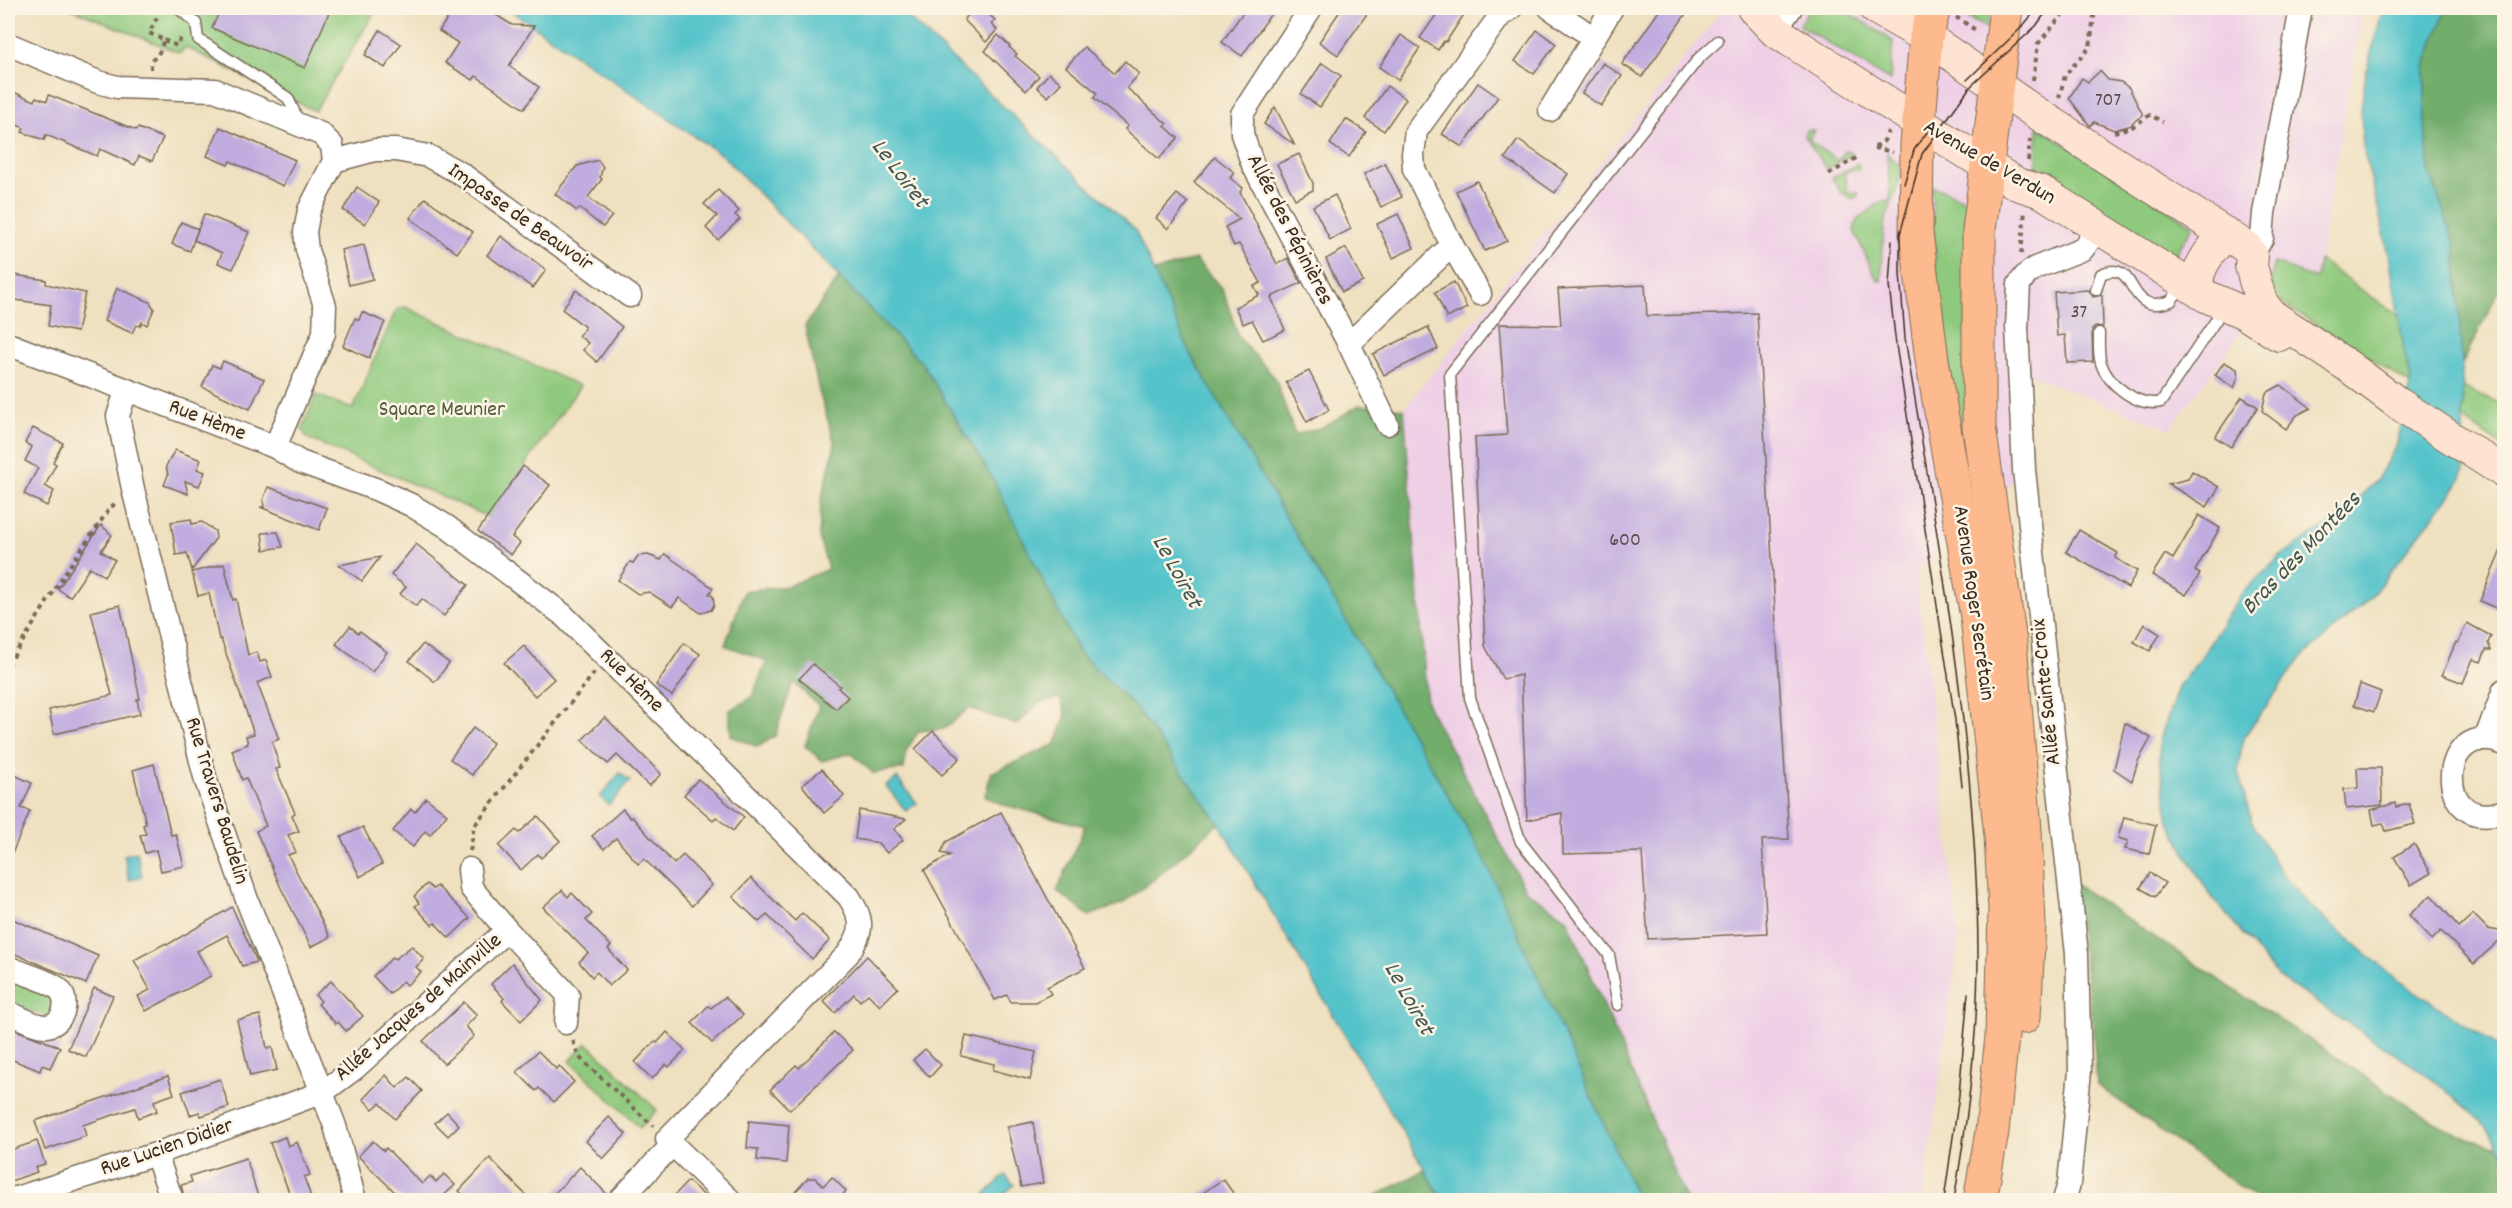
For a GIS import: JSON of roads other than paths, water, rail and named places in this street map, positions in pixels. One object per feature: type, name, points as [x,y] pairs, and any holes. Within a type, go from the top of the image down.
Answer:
[{"type":"main road","name":"Avenue Roger Secrétain","points":[[2001,1200],[2012,1142],[2020,1079],[2029,925],[2025,831],[2010,642],[1979,427],[1979,231],[2007,9]]},
{"type":"main road","name":"Avenue Roger Secrétain","points":[[1930,22],[1916,172],[1916,233],[1932,360],[1977,617],[2001,834],[2005,910],[2002,1036],[1992,1132],[1980,1200]]},
{"type":"street","name":"Allée des Pépinières","points":[[1311,8],[1242,114],[1242,134],[1253,165],[1349,344],[1387,424]]},
{"type":"street","points":[[1480,294],[1452,245],[1414,169],[1413,154],[1416,131],[1500,16],[1511,8]]},
{"type":"street","points":[[1550,8],[1594,38]]},
{"type":"street","points":[[1550,110],[1612,8]]},
{"type":"street","name":"Avenue de Verdun","points":[[1753,8],[1783,19],[1920,123],[1986,165],[2017,184],[2042,192],[2206,296],[2244,313],[2340,373],[2393,400],[2505,472]]},
{"type":"street","points":[[1875,8],[1930,22],[1997,86],[2126,164],[2246,247],[2251,261]]},
{"type":"street","points":[[2264,213],[2227,234],[2216,245],[2200,270],[2197,284],[2206,296],[2223,300],[2231,296],[2262,238],[2264,213],[2301,8]]},
{"type":"street","points":[[8,44],[98,82],[117,87],[215,90],[321,134],[332,145],[334,161],[309,210],[305,232],[308,250],[325,306],[324,333],[275,447]]},
{"type":"street","name":"Impasse de Beauvoir","points":[[334,161],[375,150],[396,150],[428,156],[459,173],[630,296]]},
{"type":"street","name":"Allée Sainte-Croix","points":[[2064,1200],[2069,1184],[2080,1071],[2077,954],[2024,470],[2017,327],[2019,285],[2026,275],[2035,268],[2083,249],[2099,227]]},
{"type":"street","points":[[1349,344],[1452,245]]},
{"type":"street","name":"Avenue de Verdun","points":[[2251,261],[2261,302],[2271,315],[2348,366],[2393,400]]},
{"type":"street","name":"Rue Hème","points":[[8,344],[275,447],[300,462],[378,490],[411,505],[446,526],[562,614],[849,897],[860,916],[859,933],[848,954],[670,1142],[620,1200]]},
{"type":"street","name":"Rue Travers Baudelin","points":[[126,391],[118,416],[133,489],[207,781],[247,900],[323,1092],[335,1126],[355,1200]]},
{"type":"street","points":[[2505,690],[2495,742],[2467,746],[2457,755],[2451,770],[2450,783],[2456,798],[2465,808],[2480,815],[2493,815],[2505,811]]},
{"type":"street","name":"Allée Jacques de Mainville","points":[[323,1092],[354,1069],[507,930],[471,888],[469,869]]},
{"type":"street","points":[[507,930],[568,995],[566,1023]]},
{"type":"street","points":[[8,968],[57,987],[64,996],[65,1008],[58,1020],[49,1026],[40,1025],[8,1012]]},
{"type":"street","name":"Rue Lucien Didier","points":[[10,1200],[156,1154],[323,1092]]},
{"type":"street","points":[[670,1142],[730,1200]]},
{"type":"street","points":[[156,1154],[172,1200]]},
{"type":"lane","points":[[178,8],[196,23],[198,39],[288,98],[300,125]]},
{"type":"lane","points":[[1618,1005],[1609,955],[1521,842],[1470,698],[1450,374],[1699,58],[1718,40]]},
{"type":"lane","points":[[2096,290],[2101,274],[2108,271],[2123,274],[2128,278],[2136,295],[2146,303],[2156,306],[2171,301],[2179,290],[2206,296],[2216,320],[2161,402],[2155,404],[2145,404],[2116,386],[2100,362],[2099,333]]},
{"type":"water","name":"Le Loiret","points":[[507,8],[898,8],[1135,230],[1190,353],[1482,854],[1638,1200],[1443,1200],[1219,823],[1135,707],[1078,651],[993,479],[922,363],[723,156]]},
{"type":"water","name":"Bras des Montées","points":[[2383,8],[2446,8],[2425,67],[2425,123],[2429,170],[2455,244],[2462,364],[2464,470],[2457,486],[2370,598],[2300,659],[2243,738],[2238,772],[2251,820],[2279,870],[2312,908],[2394,977],[2504,1051],[2504,1155],[2487,1127],[2432,1078],[2278,977],[2209,893],[2187,856],[2169,821],[2159,756],[2160,739],[2179,685],[2200,659],[2241,594],[2281,556],[2338,518],[2376,481],[2397,444],[2411,379],[2405,356],[2389,254],[2363,147],[2361,110],[2366,72]]},
{"type":"water","points":[[620,773],[630,781],[609,805],[600,797]]},
{"type":"water","points":[[897,778],[917,803],[906,811],[886,786]]},
{"type":"water","points":[[137,852],[142,877],[129,880],[124,855]]},
{"type":"water","points":[[1005,1175],[1014,1185],[997,1200],[990,1200],[985,1194]]},
{"type":"tram line","points":[[1967,80],[2020,29],[2038,8]]},
{"type":"tram line","points":[[1954,1200],[1964,1139],[1974,1046],[1978,953],[1976,875],[1971,798],[1954,644],[1905,338],[1900,273],[1900,234],[1922,154],[1970,87],[2036,26],[2049,8]]},
{"type":"tram line","points":[[1904,184],[1914,150],[1930,128]]},
{"type":"tram line","points":[[1892,240],[1889,285],[1896,345],[1955,720],[1962,786]]},
{"type":"tram line","points":[[1944,1200],[1959,1095],[1968,993]]},
{"type":"park label","name":"Square Meunier","points":[[442,410]]}]
